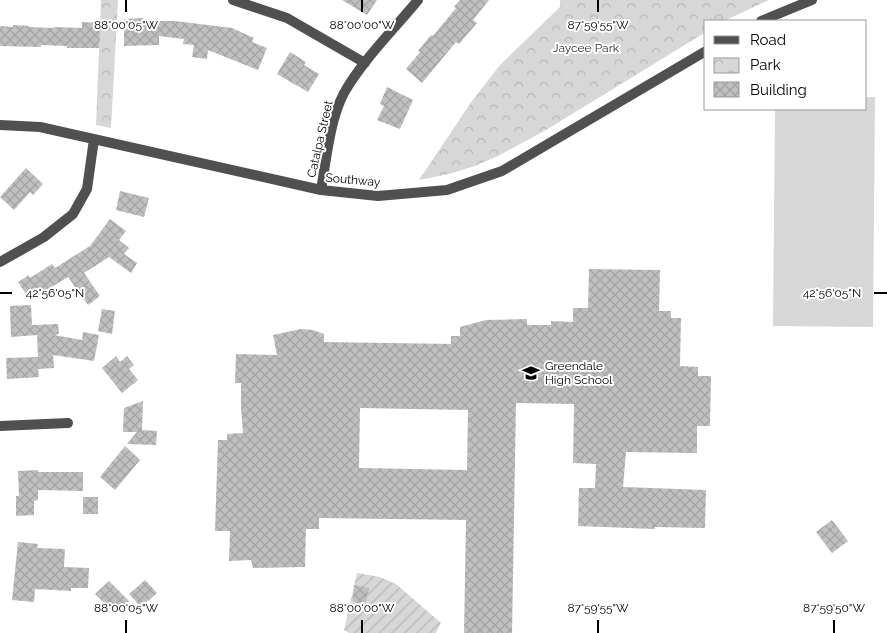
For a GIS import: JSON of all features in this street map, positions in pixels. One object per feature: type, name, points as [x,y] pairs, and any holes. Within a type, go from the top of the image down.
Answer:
[{"type":"street","points":[[233,0],[287,18],[365,63]]},
{"type":"street","name":"Catalpa Street","points":[[321,190],[334,122],[344,94],[365,63],[418,0]]},
{"type":"street","points":[[763,20],[812,0]]},
{"type":"street","name":"Southway","points":[[0,125],[40,127],[321,190],[378,196],[446,190],[502,171],[704,52]]},
{"type":"street","points":[[0,262],[44,237],[73,214],[86,189],[94,139]]},
{"type":"street","points":[[0,426],[68,423]]},
{"type":"green space","points":[[101,0],[118,0],[111,128],[96,125]]},
{"type":"green space","name":"Jaycee Park","points":[[560,0],[769,0],[726,20],[704,20],[704,33],[546,130],[498,156],[449,174],[419,180],[472,101],[500,65],[560,7]]},
{"type":"green space","points":[[867,97],[875,97],[873,327],[773,326],[775,110],[867,110]]},
{"type":"green space","points":[[357,573],[380,577],[396,584],[441,623],[436,633],[349,633],[344,630]]},
{"type":"building","points":[[342,0],[377,0],[367,15]]},
{"type":"building","points":[[460,0],[489,0],[473,20],[477,23],[459,44],[456,42],[422,83],[406,69],[431,35],[433,36],[456,8],[454,7]]},
{"type":"building","points":[[143,18],[143,21],[175,21],[232,28],[254,38],[252,42],[267,48],[258,70],[208,50],[207,59],[192,57],[194,45],[183,44],[184,39],[159,36],[159,45],[124,46],[124,19]]},
{"type":"building","points":[[82,22],[101,23],[99,48],[67,48],[67,46],[41,45],[41,47],[0,46],[0,26],[82,28]]},
{"type":"building","points":[[290,52],[306,62],[304,65],[319,74],[308,92],[277,74]]},
{"type":"building","points":[[387,87],[413,100],[400,129],[377,120],[384,106],[380,104]]},
{"type":"building","points":[[26,168],[43,184],[33,195],[30,192],[14,210],[0,197]]},
{"type":"building","points":[[120,191],[149,198],[144,217],[116,210]]},
{"type":"building","points":[[110,219],[126,231],[119,240],[129,248],[124,254],[137,263],[131,273],[109,257],[84,273],[100,296],[88,305],[68,277],[30,300],[18,282],[29,275],[30,278],[52,264],[55,268],[90,246]]},
{"type":"building","points":[[589,269],[660,270],[659,311],[671,311],[671,318],[681,318],[680,366],[698,367],[698,376],[711,376],[710,426],[697,426],[697,453],[626,452],[623,487],[706,490],[705,528],[655,527],[655,529],[578,526],[579,488],[595,488],[596,464],[573,463],[574,404],[516,403],[512,633],[464,633],[466,520],[319,518],[319,529],[306,529],[305,567],[253,568],[251,560],[229,561],[230,531],[215,531],[218,440],[227,440],[227,434],[243,433],[241,383],[235,383],[236,354],[277,355],[273,335],[301,329],[313,330],[324,334],[324,342],[451,344],[451,336],[460,336],[460,327],[486,320],[527,319],[527,325],[551,325],[551,321],[573,322],[573,308],[588,308]],"holes":[[[360,408],[468,410],[467,470],[359,468]]]},
{"type":"building","points":[[31,305],[32,325],[58,324],[59,334],[54,335],[82,340],[83,332],[99,335],[94,361],[53,355],[54,368],[38,369],[39,377],[7,379],[6,358],[38,357],[37,335],[11,337],[10,306]]},
{"type":"building","points":[[102,309],[115,311],[112,334],[98,331]]},
{"type":"building","points":[[116,356],[120,362],[127,356],[134,365],[129,369],[138,380],[122,393],[102,368]]},
{"type":"building","points":[[143,401],[142,430],[157,431],[156,445],[127,444],[137,432],[123,432],[124,408]]},
{"type":"building","points":[[125,446],[140,460],[115,490],[100,477]]},
{"type":"building","points":[[38,470],[38,472],[83,472],[83,491],[38,490],[38,500],[34,501],[34,515],[16,516],[16,496],[19,496],[18,471]]},
{"type":"building","points":[[83,497],[98,497],[98,514],[83,514]]},
{"type":"building","points":[[832,520],[848,541],[832,553],[816,532]]},
{"type":"building","points":[[18,542],[38,544],[37,548],[65,549],[64,567],[89,568],[88,588],[71,588],[71,591],[35,589],[34,602],[12,600]]},
{"type":"building","points":[[145,580],[157,593],[141,607],[129,594]]},
{"type":"building","points":[[109,581],[129,601],[115,614],[95,594]]},
{"type":"building","points":[[354,585],[369,588],[365,606],[353,601]]},
{"type":"place","name":"Greendale High School","points":[[531,373]]}]
